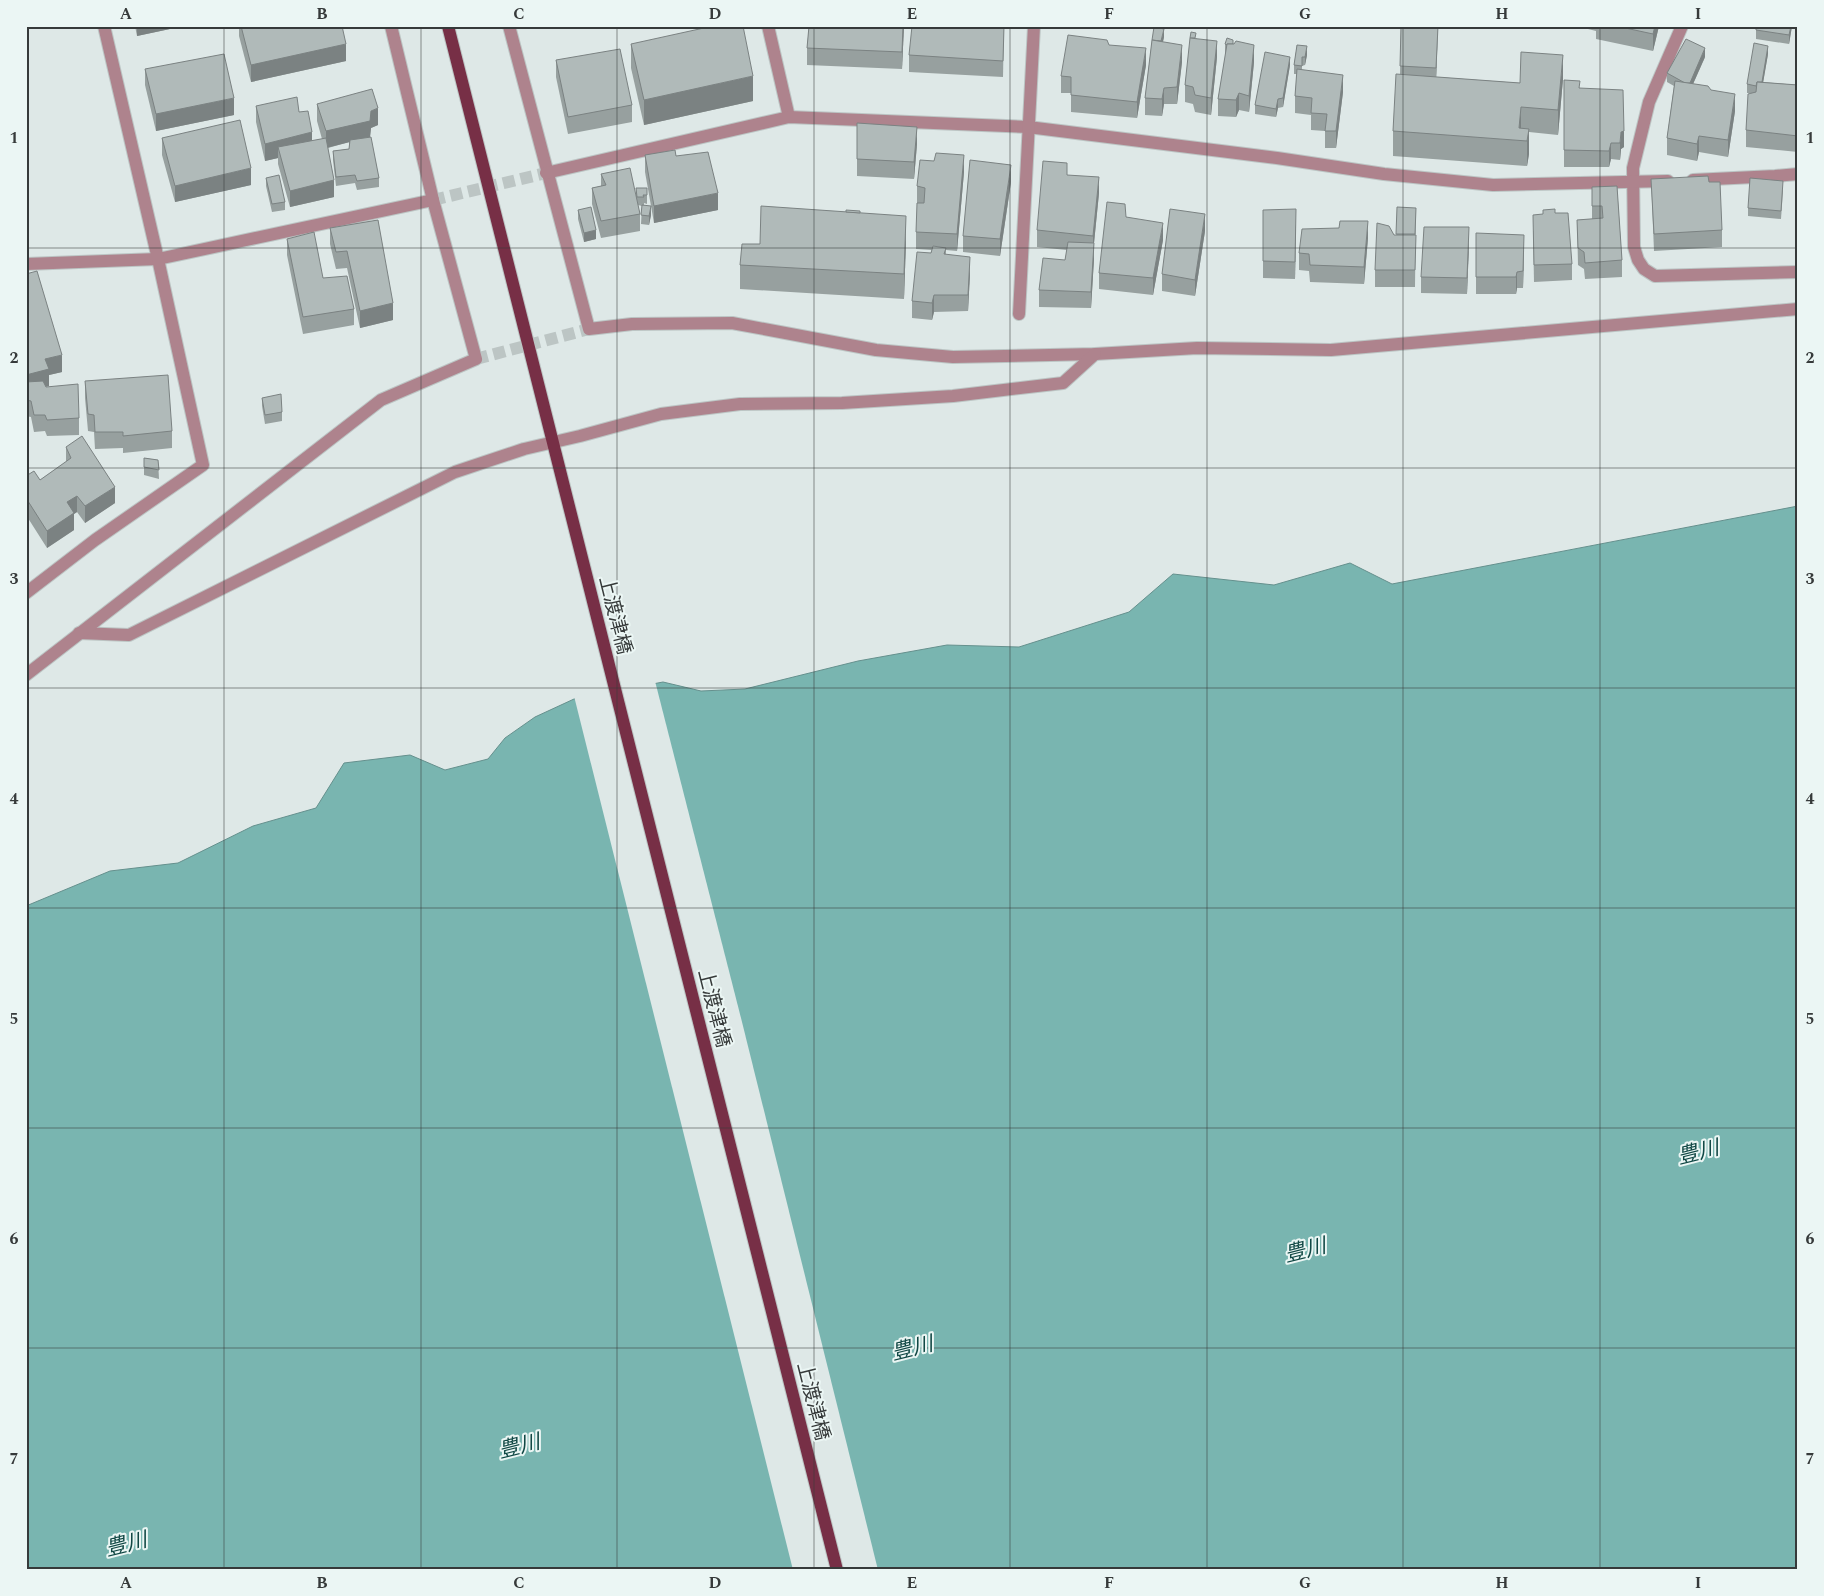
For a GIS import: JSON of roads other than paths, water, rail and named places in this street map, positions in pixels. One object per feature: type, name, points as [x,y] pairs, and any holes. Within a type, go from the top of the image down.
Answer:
[{"type":"main road","name":"上渡津橋","points":[[448,26],[837,1570]]},
{"type":"street","points":[[26,592],[95,540],[203,465],[104,26]]},
{"type":"street","points":[[26,675],[79,632],[381,400],[476,359],[433,200],[391,26]]},
{"type":"street","points":[[509,26],[546,173],[589,329],[632,324],[732,323],[876,350],[953,357],[1095,354],[1197,348],[1331,350],[1798,309]]},
{"type":"street","points":[[768,26],[789,117]]},
{"type":"street","points":[[1019,314],[1034,26]]},
{"type":"street","points":[[1682,26],[1649,102],[1632,168],[1634,182],[1634,247],[1638,260],[1644,269],[1655,276],[1798,272]]},
{"type":"street","points":[[546,173],[789,117],[1028,127],[1277,158],[1384,174],[1493,185],[1634,182],[1798,174]]},
{"type":"street","points":[[26,264],[158,259],[433,200]]},
{"type":"street","points":[[79,632],[128,635],[455,472],[524,449],[661,414],[740,404],[842,403],[935,397],[1063,383],[1095,354]]},
{"type":"water","name":"豊川","points":[[1798,506],[1798,1570],[26,1570],[26,906],[110,871],[178,863],[253,826],[316,808],[344,763],[410,755],[445,770],[488,759],[505,738],[535,717],[574,699],[663,682],[701,691],[745,689],[858,661],[947,645],[1019,647],[1129,612],[1173,574],[1274,585],[1350,563],[1392,584]]},
{"type":"tunnel","points":[[433,200],[546,173]]},
{"type":"tunnel","points":[[476,359],[589,329]]}]
